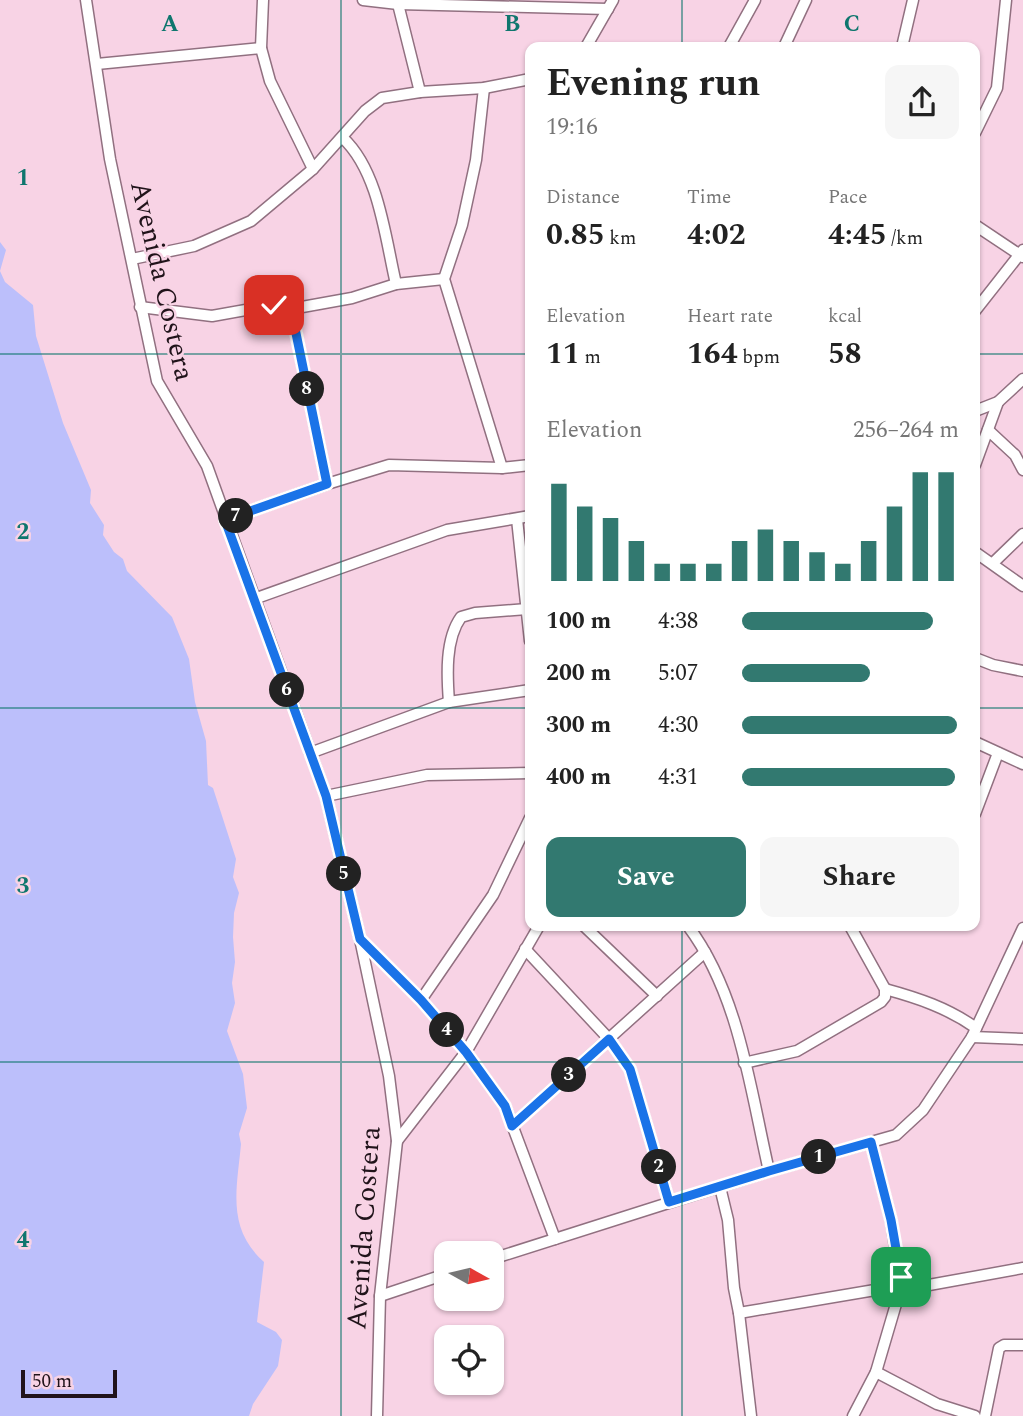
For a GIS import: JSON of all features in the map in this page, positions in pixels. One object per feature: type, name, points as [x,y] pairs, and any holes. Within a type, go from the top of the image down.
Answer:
[{"type":"street","name":"Avenida Costera","points":[[86,0],[110,159],[157,381],[206,466],[326,796],[389,1076],[397,1141],[380,1296],[377,1416]]},
{"type":"street","points":[[263,0],[261,48],[270,81],[313,169]]},
{"type":"street","points":[[363,0],[398,4],[610,4],[589,42]]},
{"type":"street","points":[[732,42],[755,0]]},
{"type":"street","points":[[786,42],[806,0]]},
{"type":"street","points":[[903,42],[913,0]]},
{"type":"street","points":[[980,123],[997,88],[1006,0]]},
{"type":"street","points":[[398,4],[420,92]]},
{"type":"street","points":[[97,64],[261,48]]},
{"type":"street","points":[[132,258],[194,246],[251,221],[313,169],[365,111],[382,98],[420,92],[484,88],[525,80]]},
{"type":"street","points":[[484,88],[476,160],[462,225],[444,279],[502,468]]},
{"type":"street","points":[[342,138],[354,149],[368,173],[396,284]]},
{"type":"street","points":[[980,228],[1022,254],[980,305]]},
{"type":"street","points":[[140,307],[212,316],[274,305],[291,309],[352,298],[396,284],[444,279]]},
{"type":"street","points":[[291,309],[327,484]]},
{"type":"street","points":[[980,409],[998,402],[1023,379]]},
{"type":"street","points":[[980,452],[998,402]]},
{"type":"street","points":[[988,430],[1015,455],[1023,470]]},
{"type":"street","points":[[225,520],[389,465],[502,468],[525,466]]},
{"type":"street","points":[[254,599],[447,530],[525,517]]},
{"type":"street","points":[[517,519],[525,591]]},
{"type":"street","points":[[993,563],[1023,534]]},
{"type":"street","points":[[980,555],[1023,586]]},
{"type":"street","points":[[449,702],[447,678],[453,632],[461,617],[475,613],[525,609]]},
{"type":"street","points":[[980,660],[1023,671]]},
{"type":"street","points":[[310,753],[449,702],[525,691]]},
{"type":"street","points":[[980,744],[1023,764]]},
{"type":"street","points":[[980,801],[998,753]]},
{"type":"street","points":[[326,796],[427,775],[525,774]]},
{"type":"street","points":[[421,1000],[493,895],[525,828]]},
{"type":"street","points":[[504,1255],[769,1171],[896,1135],[923,1110],[974,1032],[1023,928]]},
{"type":"street","points":[[397,1141],[466,1052],[535,931]]},
{"type":"street","points":[[589,931],[657,996]]},
{"type":"street","points":[[691,931],[719,975],[731,1008],[769,1171]]},
{"type":"street","points":[[744,1063],[797,1051],[827,1036],[881,1002],[885,997],[885,989],[853,931]]},
{"type":"street","points":[[360,939],[421,1000],[466,1052],[505,1106],[555,1239]]},
{"type":"street","points":[[525,949],[609,1039],[630,1069],[669,1202]]},
{"type":"street","points":[[512,1126],[705,952]]},
{"type":"street","points":[[885,989],[926,1000],[958,1015],[974,1032],[1023,1039]]},
{"type":"street","points":[[853,1416],[876,1372],[901,1287],[891,1220],[871,1142]]},
{"type":"street","points":[[720,1187],[728,1220],[751,1416]]},
{"type":"street","points":[[740,1313],[1023,1268]]},
{"type":"street","points":[[380,1296],[434,1278]]},
{"type":"street","points":[[985,1416],[999,1348],[1004,1345],[1023,1345]]},
{"type":"street","points":[[876,1372],[937,1404],[975,1416]]},
{"type":"water","points":[[0,242],[6,250],[0,271]]},
{"type":"water","points":[[0,271],[5,282],[33,305],[36,336],[63,423],[91,490],[90,503],[104,525],[103,535],[114,552],[123,559],[127,571],[172,617],[189,659],[195,702],[206,741],[208,785],[213,788],[236,859],[233,877],[239,893],[234,913],[233,937],[235,962],[232,983],[235,1003],[227,1031],[243,1074],[247,1108],[239,1134],[241,1144],[237,1207],[244,1236],[264,1262],[257,1322],[276,1332],[282,1340],[278,1366],[253,1404],[249,1416],[0,1416]]},
{"type":"route","points":[[274,305],[291,309],[327,484],[225,520],[326,796],[360,939],[421,1000],[466,1052],[505,1106],[512,1126],[609,1039],[630,1069],[669,1202],[871,1142],[891,1220],[901,1277]]}]
